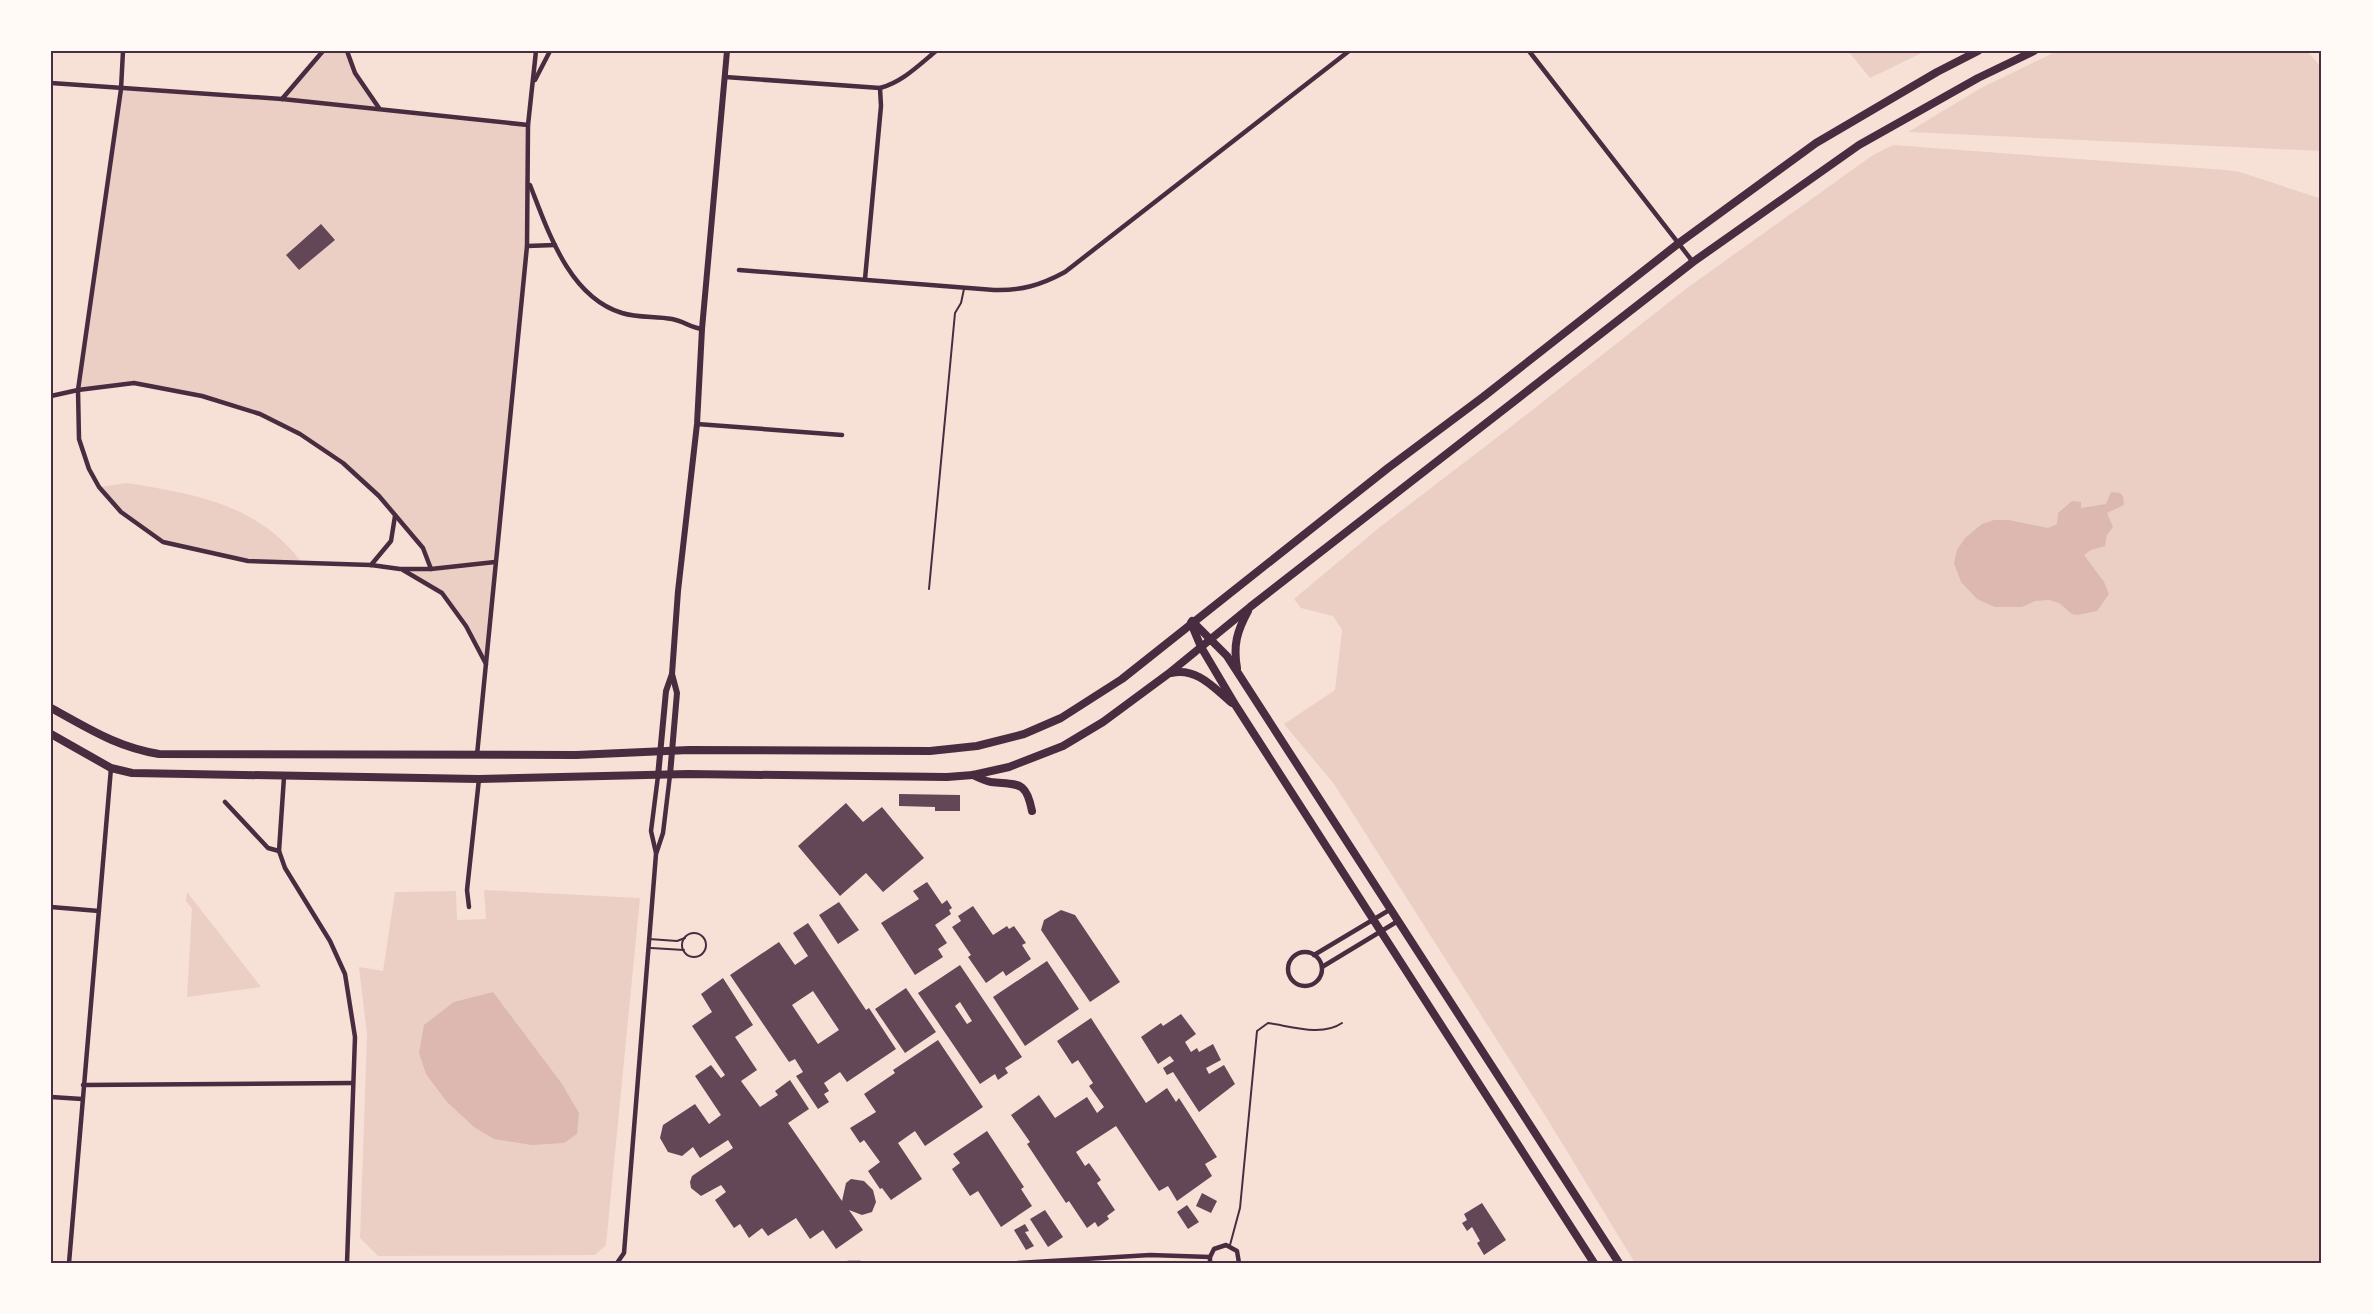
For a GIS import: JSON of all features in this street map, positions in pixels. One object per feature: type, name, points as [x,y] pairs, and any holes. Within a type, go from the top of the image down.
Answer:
[{"type":"main road","points":[[51,708],[125,747],[159,754],[576,755],[673,750],[930,751],[977,746],[1024,735],[1061,718],[1122,679],[1679,243],[1816,143],[1936,72],[1977,51]]},
{"type":"main road","points":[[51,734],[111,768],[132,773],[479,779],[670,775],[973,775],[1009,766],[1063,746],[1103,722],[1168,674],[1250,607],[1693,262],[1859,145],[1978,78],[2034,51]]},
{"type":"main road","points":[[1238,671],[1234,646],[1238,630],[1250,607]]},
{"type":"main road","points":[[1192,622],[1212,638],[1238,671],[1619,1263]]},
{"type":"main road","points":[[1192,622],[1201,646],[1236,706],[1594,1263]]},
{"type":"main road","points":[[1168,674],[1183,670],[1197,675],[1236,706]]},
{"type":"main road","points":[[973,775],[988,782],[1018,784],[1027,792],[1032,811]]},
{"type":"street","points":[[123,51],[121,89],[78,390],[79,439],[89,469],[99,487],[121,512],[163,542],[248,561],[371,565],[400,569],[430,569],[495,562]]},
{"type":"street","points":[[282,99],[323,51]]},
{"type":"street","points":[[346,51],[355,73],[379,108]]},
{"type":"street","points":[[477,755],[527,246],[528,124],[536,51]]},
{"type":"street","points":[[533,83],[550,51]]},
{"type":"street","points":[[656,854],[651,831],[666,691],[672,674],[678,591],[697,424],[702,328],[727,51]]},
{"type":"street","points":[[725,77],[880,88],[894,84],[936,51]]},
{"type":"street","points":[[739,270],[964,288],[1023,289],[1050,280],[1065,272],[1349,51]]},
{"type":"street","points":[[1529,51],[1693,262]]},
{"type":"street","points":[[51,83],[282,99],[528,124]]},
{"type":"street","points":[[865,279],[881,106],[880,88]]},
{"type":"street","points":[[529,183],[555,244],[575,278],[606,306],[622,313],[672,319],[702,328]]},
{"type":"street","points":[[527,246],[555,244]]},
{"type":"street","points":[[51,396],[134,383],[202,396],[260,414],[300,434],[343,463],[379,496],[423,548],[430,569]]},
{"type":"street","points":[[697,424],[842,435]]},
{"type":"street","points":[[371,565],[391,541],[395,516]]},
{"type":"street","points":[[400,569],[442,593],[466,626],[487,666]]},
{"type":"street","points":[[619,1262],[624,1253],[656,854],[663,833],[673,750],[677,693],[672,674]]},
{"type":"street","points":[[69,1263],[111,768]]},
{"type":"street","points":[[284,777],[279,851],[285,868],[330,941],[345,974],[355,1037],[347,1263]]},
{"type":"street","points":[[469,907],[466,890],[479,779]]},
{"type":"street","points":[[225,802],[268,848],[279,851]]},
{"type":"street","points":[[51,907],[99,911]]},
{"type":"street","points":[[1314,954],[1322,967],[1319,980],[1310,986],[1300,985],[1291,979],[1288,968],[1293,958],[1302,953],[1314,954],[1391,909]]},
{"type":"street","points":[[1322,967],[1398,921]]},
{"type":"street","points":[[83,1085],[352,1083]]},
{"type":"street","points":[[51,1097],[82,1099]]},
{"type":"street","points":[[1018,1263],[1150,1255],[1210,1260],[1218,1246],[1230,1246],[1237,1251],[1239,1263]]},
{"type":"street","points":[[848,1263],[860,1263]]},
{"type":"lane","points":[[929,589],[955,313],[961,303],[964,288]]},
{"type":"lane","points":[[649,939],[677,941],[692,934],[699,934],[705,939],[706,947],[702,954],[695,957],[688,956],[682,943],[686,937]]},
{"type":"lane","points":[[649,948],[684,950]]},
{"type":"lane","points":[[1230,1246],[1240,1208],[1257,1031],[1268,1023],[1324,1030],[1334,1029],[1342,1023]]},
{"type":"shaded area","points":[[323,51],[347,51],[355,73],[379,108],[528,125],[527,246],[487,666],[466,626],[442,593],[400,569],[430,569],[423,548],[379,497],[343,463],[300,434],[260,414],[202,396],[134,383],[78,390],[121,89],[282,99]]},
{"type":"shaded area","points":[[1848,51],[1926,51],[1870,78]]},
{"type":"shaded area","points":[[2057,51],[2307,51],[2322,68],[2322,151],[1908,132],[1981,88]]},
{"type":"shaded area","points":[[1893,145],[2226,170],[2240,172],[2322,199],[2322,1263],[1635,1263],[1546,1117],[1334,784],[1284,724],[1335,690],[1342,630],[1333,616],[1301,608],[1294,599],[1380,527],[1687,288],[1873,155]]},
{"type":"shaded area","points":[[127,483],[177,492],[224,505],[266,527],[285,543],[302,563],[248,561],[163,542],[121,512],[99,487]]},
{"type":"shaded area","points":[[2111,492],[2120,493],[2123,496],[2124,505],[2107,513],[2113,527],[2107,535],[2105,546],[2091,550],[2084,555],[2104,582],[2109,594],[2097,611],[2072,614],[2059,603],[2049,600],[2035,601],[2022,607],[1995,607],[1977,599],[1961,582],[1954,563],[1957,550],[1965,538],[1982,524],[1994,520],[2009,520],[2048,528],[2057,524],[2058,513],[2072,501],[2081,502],[2081,508],[2106,504]]},
{"type":"shaded area","points":[[484,890],[640,898],[606,1245],[595,1255],[378,1256],[360,1238],[367,1035],[359,967],[383,971],[395,892],[456,891],[457,920],[486,919]]},
{"type":"shaded area","points":[[187,892],[261,987],[187,997],[192,909],[186,901]]},
{"type":"shaded area","points":[[493,992],[562,1084],[579,1113],[577,1134],[564,1143],[532,1145],[494,1139],[474,1127],[447,1102],[426,1074],[419,1053],[424,1025],[454,1002]]},
{"type":"building","points":[[321,224],[335,240],[299,270],[286,255]]},
{"type":"building","points":[[899,794],[960,795],[960,811],[935,811],[935,807],[899,806]]},
{"type":"building","points":[[846,803],[863,822],[882,807],[924,858],[883,892],[866,873],[840,896],[798,846]]},
{"type":"building","points":[[927,882],[942,904],[947,900],[952,908],[949,910],[951,914],[935,925],[947,943],[938,949],[943,957],[915,975],[881,923],[919,899],[913,891]]},
{"type":"building","points":[[839,902],[859,930],[838,944],[819,915]]},
{"type":"building","points":[[973,906],[993,935],[1007,926],[1009,929],[1014,926],[1026,943],[1022,945],[1031,959],[1006,976],[1003,971],[986,983],[968,957],[971,955],[952,927],[961,921],[958,916]]},
{"type":"building","points":[[1061,910],[1075,915],[1120,982],[1090,1002],[1041,930],[1044,920]]},
{"type":"building","points":[[808,923],[866,1010],[869,1008],[896,1049],[847,1082],[840,1072],[824,1083],[829,1091],[824,1094],[829,1102],[818,1109],[796,1076],[803,1072],[795,1059],[789,1062],[730,975],[779,942],[795,965],[808,956],[793,933]],"holes":[[[813,991],[839,1030],[818,1044],[792,1005]]]},
{"type":"building","points":[[1047,961],[1079,1009],[1025,1046],[993,997]]},
{"type":"building","points":[[960,965],[1022,1057],[1005,1068],[1008,1073],[998,1080],[995,1074],[980,1084],[918,993]],"holes":[[[960,1002],[972,1021],[967,1024],[955,1006]]]},
{"type":"building","points":[[723,978],[753,1025],[735,1037],[757,1070],[741,1081],[760,1107],[778,1095],[775,1091],[790,1080],[809,1109],[788,1123],[842,1201],[846,1183],[851,1179],[864,1181],[873,1190],[876,1202],[872,1212],[862,1215],[849,1210],[863,1230],[836,1249],[823,1230],[810,1239],[796,1218],[768,1236],[762,1228],[749,1238],[740,1224],[734,1228],[715,1200],[726,1192],[721,1185],[701,1196],[691,1188],[692,1176],[733,1148],[728,1140],[700,1158],[693,1147],[682,1156],[668,1152],[660,1138],[663,1125],[695,1104],[709,1124],[721,1115],[695,1076],[711,1065],[721,1078],[725,1075],[692,1026],[712,1012],[701,994]]},
{"type":"building","points":[[906,988],[936,1032],[905,1053],[875,1009]]},
{"type":"building","points":[[1181,1014],[1196,1034],[1185,1042],[1191,1052],[1197,1048],[1199,1052],[1213,1044],[1221,1060],[1206,1068],[1209,1074],[1224,1065],[1235,1084],[1199,1112],[1173,1072],[1167,1075],[1163,1068],[1174,1061],[1170,1056],[1158,1064],[1141,1037],[1161,1023],[1163,1026]]},
{"type":"building","points":[[1091,1018],[1146,1103],[1167,1088],[1176,1102],[1179,1098],[1217,1157],[1205,1164],[1212,1176],[1177,1201],[1168,1186],[1159,1191],[1116,1126],[1076,1152],[1085,1166],[1089,1163],[1101,1180],[1097,1183],[1115,1210],[1107,1216],[1109,1219],[1098,1227],[1095,1222],[1087,1228],[1069,1201],[1066,1203],[1027,1144],[1030,1142],[1011,1115],[1039,1095],[1055,1118],[1087,1097],[1097,1113],[1104,1107],[1089,1086],[1093,1083],[1078,1060],[1072,1064],[1057,1041]]},
{"type":"building","points":[[938,1040],[983,1107],[925,1146],[915,1131],[898,1143],[922,1179],[891,1200],[868,1171],[880,1162],[864,1140],[860,1143],[850,1128],[876,1112],[864,1094],[895,1073],[893,1070]]},
{"type":"building","points":[[987,1131],[1024,1187],[1021,1189],[1032,1206],[1001,1227],[978,1191],[970,1196],[952,1169],[960,1163],[953,1154]]},
{"type":"building","points":[[1202,1193],[1217,1201],[1211,1213],[1196,1206]]},
{"type":"building","points":[[1482,1203],[1506,1240],[1484,1255],[1477,1243],[1480,1241],[1472,1227],[1467,1231],[1462,1223],[1467,1220],[1464,1214]]},
{"type":"building","points":[[1187,1205],[1199,1222],[1188,1229],[1177,1212]]},
{"type":"building","points":[[1045,1210],[1063,1237],[1048,1247],[1030,1219]]},
{"type":"building","points":[[1025,1224],[1029,1231],[1025,1232],[1034,1246],[1026,1250],[1014,1230]]}]
